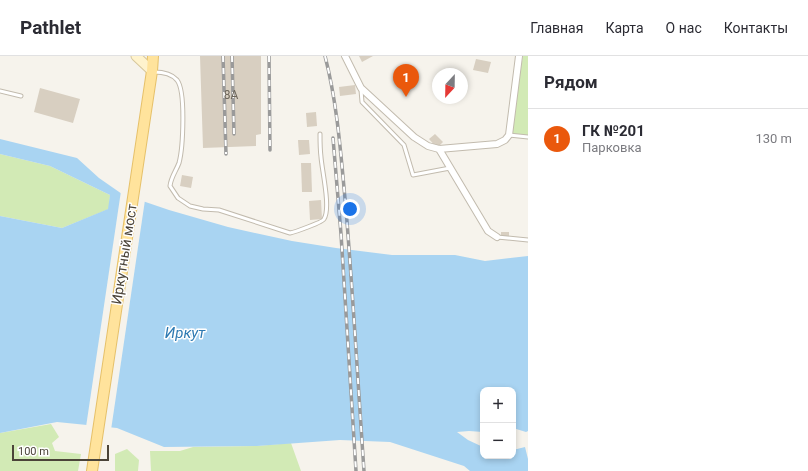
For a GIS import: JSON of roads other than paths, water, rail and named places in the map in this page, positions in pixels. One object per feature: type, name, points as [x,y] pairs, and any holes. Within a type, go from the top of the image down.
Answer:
[{"type":"main road","points":[[136,56],[152,71]]},
{"type":"main road","name":"Иркутный мост","points":[[92,471],[154,56]]},
{"type":"street","points":[[345,56],[360,88],[414,137],[428,146],[439,149],[497,144],[505,140],[509,135],[519,56]]},
{"type":"street","points":[[439,149],[488,231],[496,237]]},
{"type":"lane","points":[[152,71],[171,75],[181,88],[183,102],[181,153],[178,164],[171,178],[170,186],[178,198],[190,206],[219,210],[290,233],[296,232],[324,220],[327,203],[320,156],[320,134]]},
{"type":"lane","points":[[360,88],[362,102],[404,145],[413,175],[451,168]]},
{"type":"lane","points":[[0,91],[21,96]]},
{"type":"lane","points":[[509,135],[528,137]]},
{"type":"lane","points":[[496,237],[528,240]]},
{"type":"water","name":"Иркут","points":[[0,139],[77,158],[99,178],[122,194],[169,210],[228,227],[292,241],[392,255],[455,255],[485,261],[528,256],[528,431],[526,432],[516,429],[516,387],[480,387],[480,432],[457,432],[468,440],[480,446],[480,459],[516,459],[516,449],[525,447],[528,459],[528,471],[470,471],[464,466],[390,442],[340,440],[257,446],[164,447],[117,428],[57,422],[0,433],[0,216],[62,228],[108,209],[110,195],[50,166],[0,154]]},
{"type":"railway","points":[[223,56],[226,154]]},
{"type":"railway","points":[[232,56],[234,134]]},
{"type":"railway","points":[[269,56],[270,150]]},
{"type":"railway","points":[[325,56],[336,113],[346,209],[364,471]]},
{"type":"railway","points":[[333,138],[341,234],[356,471]]},
{"type":"place","name":"ГК №201","points":[[406,97]]}]
